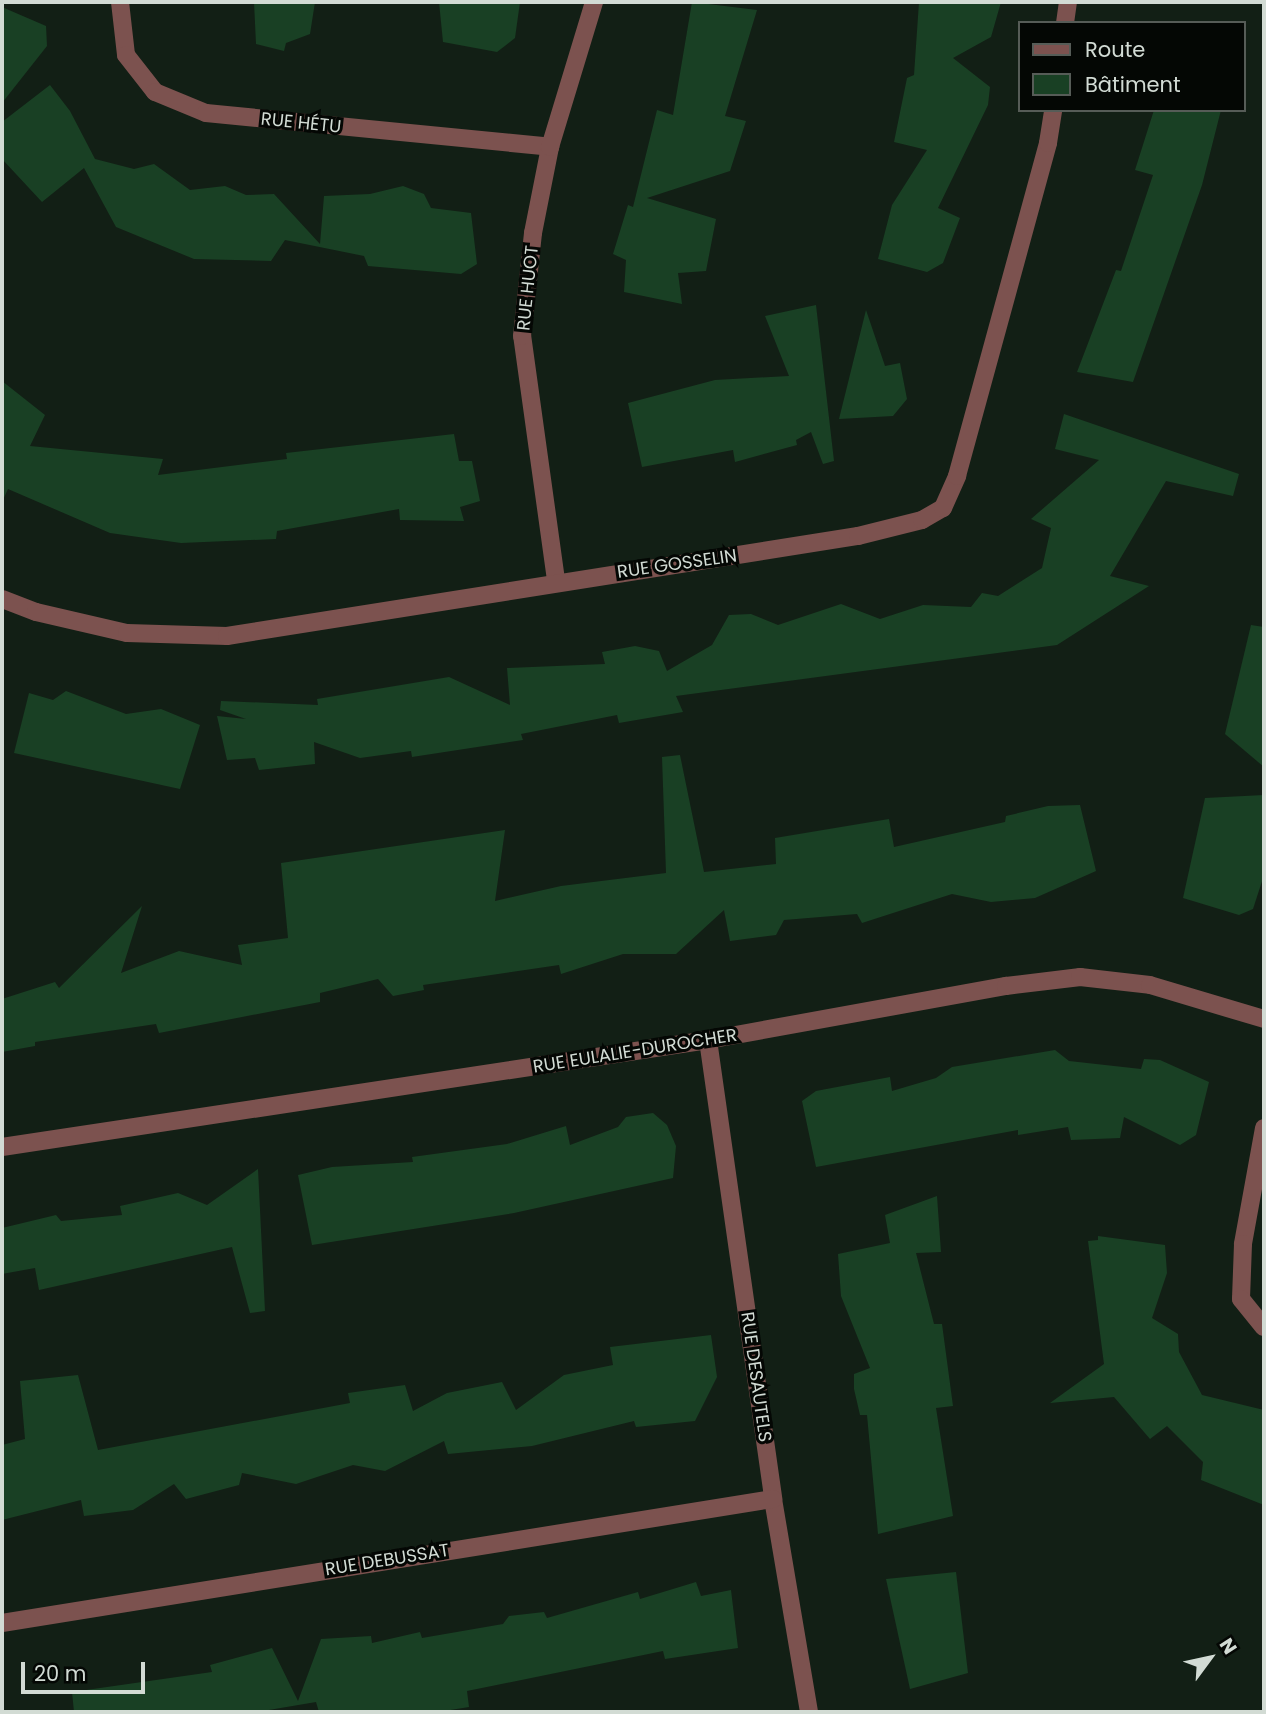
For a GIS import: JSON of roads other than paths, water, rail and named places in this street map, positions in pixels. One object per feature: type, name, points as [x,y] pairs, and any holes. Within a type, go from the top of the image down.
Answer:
[{"type":"street","name":"RUE HÉTU","points":[[120,2],[126,55],[155,92],[206,113],[550,147]]},
{"type":"street","name":"RUE HUOT","points":[[556,580],[522,336],[533,233],[550,147],[594,2]]},
{"type":"street","points":[[1065,21],[1068,2]]},
{"type":"street","name":"RUE GOSSELIN","points":[[2,599],[36,612],[127,633],[226,636],[556,580],[858,536],[922,520],[943,508],[976,412],[1048,143],[1053,112]]},
{"type":"street","name":"RUE EULALIE-DUROCHER","points":[[2,1147],[708,1040],[1006,986],[1080,977],[1150,985],[1264,1019]]},
{"type":"street","name":"RUE DESAUTELS","points":[[708,1040],[773,1499],[809,1712]]},
{"type":"street","points":[[1264,1128],[1243,1244],[1241,1299],[1264,1327]]},
{"type":"street","name":"RUE DEBUSSAT","points":[[2,1623],[773,1499]]}]
